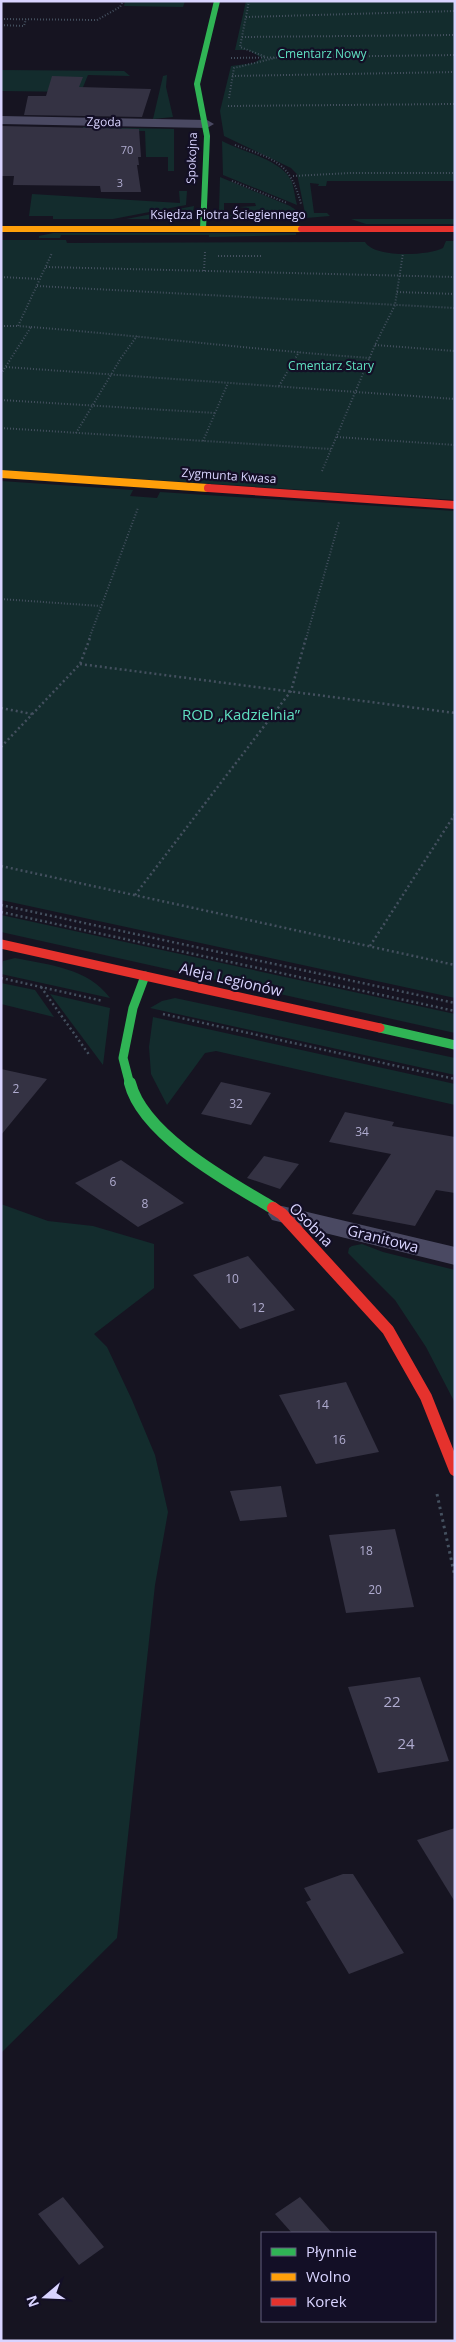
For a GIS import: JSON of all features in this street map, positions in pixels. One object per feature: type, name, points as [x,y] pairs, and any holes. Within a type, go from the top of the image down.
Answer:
[{"type":"street","name":"Spokojna","points":[[203,229],[207,124],[197,84],[217,1]]},
{"type":"street","name":"Zgoda","points":[[1,120],[207,124]]},
{"type":"street","name":"Księdza Piotra Ściegiennego","points":[[1,229],[455,228]]},
{"type":"street","name":"Zygmunta Kwasa","points":[[1,474],[455,505]]},
{"type":"street","name":"Aleja Legionów","points":[[1,944],[455,1045]]},
{"type":"street","name":"Osobna","points":[[145,976],[134,1008],[123,1058],[133,1096],[157,1128],[216,1174],[282,1214],[388,1330],[426,1397],[455,1470]]},
{"type":"street","name":"Granitowa","points":[[282,1214],[455,1256]]},
{"type":"path","points":[[1,18],[97,20],[120,7],[123,1]]},
{"type":"path","points":[[249,1],[241,48],[256,52],[267,58]]},
{"type":"path","points":[[246,17],[455,11]]},
{"type":"path","points":[[1,25],[24,26],[26,19]]},
{"type":"path","points":[[242,37],[455,35]]},
{"type":"path","points":[[228,58],[455,55]]},
{"type":"path","points":[[274,58],[234,68],[227,106],[455,104]]},
{"type":"path","points":[[232,76],[455,72]]},
{"type":"path","points":[[233,144],[287,168],[293,176],[301,206]]},
{"type":"path","points":[[293,176],[350,173],[455,174]]},
{"type":"path","points":[[226,179],[290,205]]},
{"type":"path","points":[[321,474],[375,346],[395,305],[404,246]]},
{"type":"path","points":[[18,326],[54,247]]},
{"type":"path","points":[[204,271],[205,252]]},
{"type":"path","points":[[46,268],[455,277]]},
{"type":"path","points":[[1,277],[40,279]]},
{"type":"path","points":[[37,286],[455,308]]},
{"type":"path","points":[[397,292],[455,294]]},
{"type":"path","points":[[1,326],[137,335],[218,346],[370,358]]},
{"type":"path","points":[[1,374],[31,327]]},
{"type":"path","points":[[76,433],[137,335]]},
{"type":"path","points":[[375,346],[455,351]]},
{"type":"path","points":[[279,386],[298,352]]},
{"type":"path","points":[[6,368],[455,399]]},
{"type":"path","points":[[203,441],[228,383]]},
{"type":"path","points":[[1,400],[215,413]]},
{"type":"path","points":[[1,428],[331,449]]},
{"type":"path","points":[[337,437],[455,445]]},
{"type":"path","points":[[1,747],[80,664],[140,502],[141,483]]},
{"type":"path","points":[[136,895],[291,691],[341,516]]},
{"type":"path","points":[[1,599],[100,606]]},
{"type":"path","points":[[80,664],[455,713]]},
{"type":"path","points":[[1,708],[32,714]]},
{"type":"path","points":[[370,946],[455,814]]},
{"type":"path","points":[[1,866],[455,965]]},
{"type":"path","points":[[1,905],[455,1003]]},
{"type":"path","points":[[1,912],[455,1011]]},
{"type":"path","points":[[1,978],[110,1003]]},
{"type":"path","points":[[42,987],[92,1059]]},
{"type":"path","points":[[157,1013],[455,1079]]},
{"type":"path","points":[[436,1488],[455,1577]]},
{"type":"green space","points":[[125,1],[185,1],[183,7],[124,6]]},
{"type":"green space","name":"Cmentarz Nowy","points":[[246,1],[455,1],[455,181],[327,181],[326,186],[310,183],[314,213],[327,213],[330,216],[306,218],[297,174],[291,168],[224,136],[220,111],[231,66],[254,63],[262,58],[248,50],[235,50]]},
{"type":"green space","points":[[1,70],[124,71],[130,76],[88,75],[81,92],[1,91]]},
{"type":"green space","points":[[167,75],[166,87],[173,117],[153,119],[163,76]]},
{"type":"green space","points":[[83,127],[174,129],[174,171],[168,171],[168,157],[146,157],[145,131],[82,130]]},
{"type":"green space","points":[[222,141],[262,157],[280,168],[292,182],[297,205],[223,175]]},
{"type":"green space","points":[[220,177],[290,206],[299,212],[299,218],[225,218],[218,216],[218,212],[224,212],[224,215],[250,214],[249,208],[239,207],[256,206],[255,203],[224,203],[224,210],[219,210]]},
{"type":"green space","points":[[179,191],[187,191],[186,205],[113,219],[53,219],[53,216],[29,216],[32,194],[180,203]]},
{"type":"green space","points":[[194,206],[192,219],[126,219]]},
{"type":"green space","points":[[351,219],[455,219],[455,224],[366,224]]},
{"type":"green space","points":[[53,233],[296,233],[296,235],[209,237],[209,235],[61,235],[60,238],[39,238],[39,236]]},
{"type":"green space","name":"Cmentarz Stary","points":[[1,240],[66,240],[67,243],[365,242],[370,247],[379,251],[402,254],[436,251],[443,248],[446,241],[455,241],[455,500],[1,470]]},
{"type":"green space","name":"ROD „Kadzielnia”","points":[[1,481],[133,490],[130,496],[157,498],[160,492],[455,511],[455,998],[1,900]]},
{"type":"green space","points":[[1,915],[455,1014],[455,1033],[1,932]]},
{"type":"green space","points":[[15,958],[67,969],[79,974],[91,980],[110,998],[1,974],[3,961]]},
{"type":"green space","points":[[1,983],[35,990],[54,1017],[1,1004]]},
{"type":"green space","points":[[50,994],[110,1008],[103,1065]]},
{"type":"green space","points":[[175,998],[455,1058],[455,1075],[150,1008],[162,1001]]},
{"type":"green space","points":[[153,1017],[455,1084],[455,1105],[216,1051],[205,1053],[167,1105],[151,1074],[149,1047]]},
{"type":"green space","points":[[1,1204],[48,1221],[93,1226],[154,1244],[154,1288],[94,1334],[107,1347],[155,1455],[168,1512],[155,1585],[117,1938],[1,2053]]},
{"type":"green space","points":[[362,1244],[383,1252],[455,1270],[455,1403],[426,1347],[395,1300],[348,1253],[349,1248],[352,1246]]},
{"type":"building","points":[[52,76],[83,77],[79,87],[151,89],[142,117],[24,115],[28,96],[46,96]]},
{"type":"building","points":[[1,126],[139,129],[141,157],[138,157],[139,165],[137,165],[141,192],[101,192],[100,186],[13,185],[14,176],[1,176]]},
{"type":"building","points":[[1,1069],[47,1079],[1,1135]]},
{"type":"building","points":[[221,1082],[271,1093],[251,1125],[201,1114]]},
{"type":"building","points":[[345,1112],[394,1122],[392,1126],[455,1137],[455,1193],[436,1190],[415,1226],[352,1214],[391,1154],[329,1142]]},
{"type":"building","points":[[264,1156],[299,1164],[280,1189],[247,1178]]},
{"type":"building","points":[[121,1160],[184,1203],[138,1227],[75,1183]]},
{"type":"building","points":[[248,1256],[295,1310],[240,1329],[193,1275]]},
{"type":"building","points":[[346,1382],[379,1452],[316,1464],[279,1395]]},
{"type":"building","points":[[281,1486],[287,1517],[240,1521],[230,1491]]},
{"type":"building","points":[[395,1529],[414,1607],[346,1613],[329,1535]]},
{"type":"building","points":[[420,1677],[449,1761],[378,1773],[348,1687]]},
{"type":"building","points":[[455,1828],[455,1902],[417,1840]]},
{"type":"building","points":[[343,1874],[353,1874],[404,1953],[349,1974],[306,1902],[311,1900],[304,1888]]},
{"type":"building","points":[[63,2197],[104,2247],[79,2265],[38,2214]]},
{"type":"building","points":[[300,2197],[331,2232],[291,2232],[275,2214]]},
{"type":"traffic: fast","points":[[203,229],[207,136],[197,84],[217,1]]},
{"type":"traffic: fast","points":[[145,976],[133,1008],[123,1058],[133,1096],[157,1128],[216,1174],[273,1208]]},
{"type":"traffic: fast","points":[[380,1028],[455,1045]]},
{"type":"traffic: slow","points":[[1,229],[301,229]]},
{"type":"traffic: slow","points":[[1,474],[208,488]]},
{"type":"traffic: jam","points":[[301,229],[455,229]]},
{"type":"traffic: jam","points":[[208,488],[455,505]]},
{"type":"traffic: jam","points":[[1,944],[380,1028]]},
{"type":"traffic: jam","points":[[273,1208],[282,1214],[388,1330],[426,1397],[455,1470]]}]
